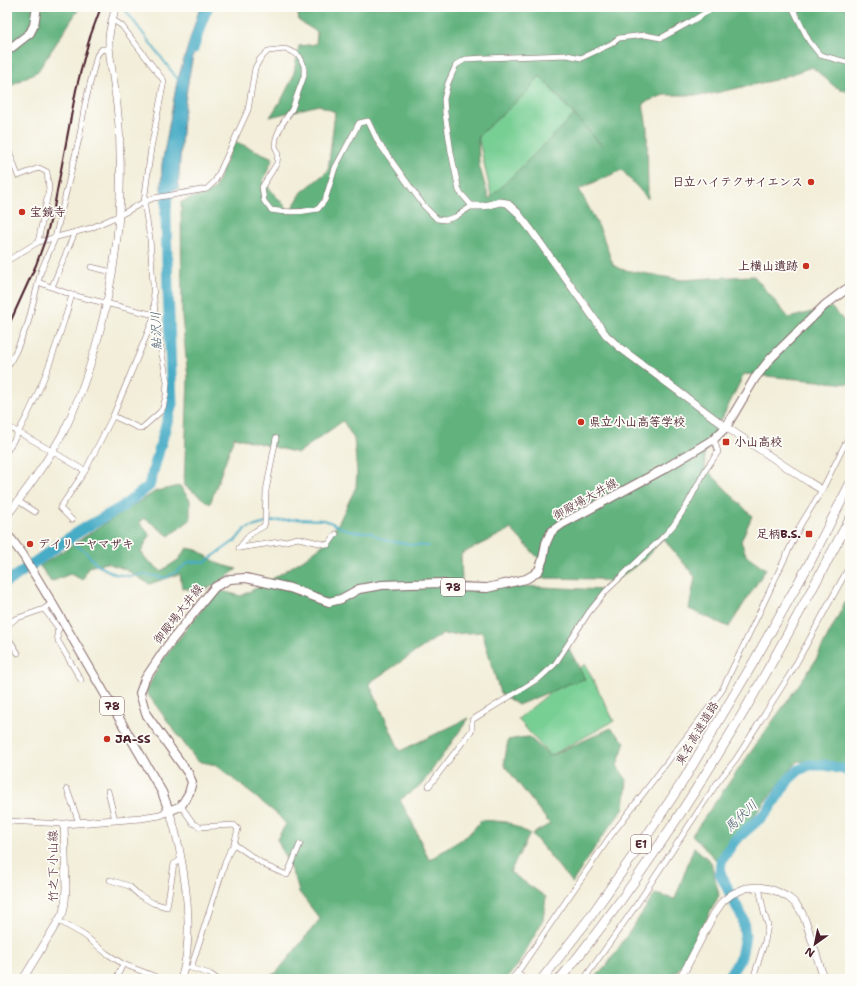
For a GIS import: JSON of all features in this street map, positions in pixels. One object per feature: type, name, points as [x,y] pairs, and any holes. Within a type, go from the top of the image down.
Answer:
[{"type":"highway","name":"東名高速道路","points":[[542,979],[588,920],[683,781],[753,663],[809,564],[850,484]]},
{"type":"highway","name":"E1","points":[[560,979],[619,903],[658,848],[698,786],[791,628],[850,519]]},
{"type":"main road","points":[[7,51],[30,33],[34,25],[37,7]]},
{"type":"main road","name":"御殿場大井線","points":[[181,806],[190,793],[192,782],[188,773],[146,714],[140,693],[145,679],[164,650],[205,598],[216,587],[230,579],[246,578],[290,588],[330,602],[341,599],[359,588],[382,585],[441,583],[455,587],[487,588],[533,575],[538,570],[543,559],[546,543],[551,532],[562,524],[714,439],[726,427],[755,378],[772,358],[825,305],[850,287]]},
{"type":"main road","name":"78","points":[[7,535],[24,556],[52,603],[162,792],[169,811]]},
{"type":"main road","points":[[169,811],[181,806]]},
{"type":"street","points":[[472,206],[459,191],[445,113],[444,99],[448,83],[456,65],[466,59],[567,55],[581,58],[611,44],[619,38],[645,35],[661,38],[715,7]]},
{"type":"street","points":[[792,7],[809,41],[820,55],[850,63]]},
{"type":"street","points":[[7,516],[52,451],[81,394],[107,304],[120,215],[120,153],[116,91],[109,50],[109,36],[115,9]]},
{"type":"street","points":[[112,19],[122,26],[164,81],[151,148],[144,202],[150,239],[155,315],[167,382],[163,408],[141,429],[113,416]]},
{"type":"street","points":[[7,368],[28,323],[38,282],[55,238],[79,139],[96,55],[102,49],[109,50]]},
{"type":"street","points":[[7,261],[38,242],[91,228],[154,198],[207,189],[215,181],[248,110],[255,68],[260,59],[268,51],[285,49],[295,52],[300,57],[304,66],[304,76],[292,109],[280,126],[276,138],[275,146],[278,153],[277,163],[262,187],[264,201],[271,210],[280,212],[305,212],[318,209],[325,200],[335,168],[360,123],[368,121],[378,142],[424,206],[437,219],[445,220],[455,217],[472,206],[484,206],[500,202],[507,203],[517,212],[531,230],[606,336],[726,427],[822,490]]},
{"type":"street","points":[[7,145],[18,176],[39,168],[47,172],[49,189],[38,242]]},
{"type":"street","points":[[52,287],[75,232]]},
{"type":"street","points":[[91,267],[112,272]]},
{"type":"street","points":[[38,282],[72,295],[155,315]]},
{"type":"street","points":[[7,451],[19,432],[40,388],[59,338],[72,295]]},
{"type":"street","points":[[72,520],[60,508],[84,471],[113,416],[155,315]]},
{"type":"street","points":[[7,426],[84,471]]},
{"type":"street","points":[[511,979],[517,973],[609,838],[721,692],[801,524],[822,490],[850,434]]},
{"type":"street","points":[[276,438],[266,491],[264,526],[250,534],[239,548],[298,538],[328,545],[336,534]]},
{"type":"street","points":[[430,786],[472,730],[472,720],[541,677],[555,664],[589,612],[606,591],[674,526],[706,469],[718,452],[714,439]]},
{"type":"street","points":[[18,501],[35,512]]},
{"type":"street","points":[[584,979],[636,907],[717,783],[736,759],[792,671],[850,565]]},
{"type":"street","points":[[7,626],[14,619],[44,609],[52,603]]},
{"type":"street","points":[[44,609],[59,629],[57,632],[58,642],[81,680]]},
{"type":"street","points":[[7,636],[18,653]]},
{"type":"street","points":[[67,789],[79,823]]},
{"type":"street","points":[[108,791],[115,820]]},
{"type":"street","points":[[181,806],[193,824],[200,827],[234,825],[238,828],[234,844],[225,863],[188,969],[181,979]]},
{"type":"street","points":[[169,811],[173,821],[186,890],[188,969]]},
{"type":"street","name":"竹之下小山線","points":[[23,979],[59,921],[66,902],[64,824],[141,818],[160,815],[169,811]]},
{"type":"street","points":[[7,820],[64,824]]},
{"type":"street","points":[[234,844],[266,866],[287,875],[300,844]]},
{"type":"street","points":[[110,880],[129,886],[139,895],[153,903],[167,907],[174,864],[181,860]]},
{"type":"street","points":[[753,979],[765,941],[768,925],[759,887]]},
{"type":"street","points":[[679,979],[714,914],[723,902],[732,894],[746,888],[759,887],[770,888],[789,898],[799,908],[807,925],[824,979]]},
{"type":"street","points":[[59,921],[84,935],[123,964],[154,976]]},
{"type":"street","points":[[116,979],[123,964]]},
{"type":"street","points":[[188,969],[210,974],[217,979]]},
{"type":"street","points":[[517,973],[524,979]]},
{"type":"green space","points":[[7,7],[80,7],[38,71],[15,83],[7,91]]},
{"type":"green space","points":[[297,7],[850,7],[850,93],[834,86],[812,67],[775,80],[706,95],[664,95],[643,103],[647,128],[648,199],[622,170],[579,189],[601,231],[613,265],[620,269],[682,280],[754,276],[789,318],[831,307],[850,327],[850,384],[744,374],[704,455],[706,469],[752,516],[741,541],[746,555],[766,569],[729,627],[689,609],[695,577],[663,538],[644,560],[612,583],[598,579],[539,578],[540,560],[511,529],[461,554],[462,583],[603,590],[567,645],[585,679],[571,683],[518,705],[500,693],[482,632],[441,635],[369,683],[400,751],[469,718],[422,784],[400,800],[411,820],[429,860],[467,836],[482,820],[507,822],[530,834],[510,872],[546,897],[543,920],[518,965],[506,979],[266,979],[277,972],[320,919],[299,892],[297,884],[277,839],[286,824],[278,815],[216,765],[197,761],[146,692],[160,663],[218,590],[241,596],[266,583],[304,559],[324,544],[339,522],[356,487],[357,472],[354,439],[343,421],[298,453],[234,437],[210,504],[184,485],[188,378],[182,317],[181,202],[214,190],[234,141],[273,158],[263,181],[290,212],[302,192],[328,171],[335,112],[319,105],[270,117],[283,97],[293,77],[299,46],[316,44],[317,32],[299,21]],"holes":[[[540,76],[602,146],[574,115],[489,199],[479,165],[478,136],[524,95]]]},
{"type":"green space","points":[[540,76],[574,115],[493,204],[478,136]]},
{"type":"green space","points":[[180,486],[190,500],[190,520],[169,536],[143,518],[140,523],[150,535],[141,552],[147,560],[161,571],[178,560],[187,548],[197,550],[219,564],[237,569],[215,585],[199,591],[182,588],[180,574],[149,584],[125,569],[106,563],[88,567],[83,580],[70,574],[51,582],[40,566],[156,491]]},
{"type":"green space","points":[[850,593],[850,767],[798,761],[717,861],[692,835],[814,663]]},
{"type":"green space","points":[[585,664],[614,721],[550,756],[518,719]]},
{"type":"green space","points":[[611,728],[625,742],[617,766],[627,780],[624,808],[599,841],[572,883],[532,834],[550,824],[504,765],[508,740],[529,737],[550,756]]},
{"type":"green space","points":[[694,847],[711,862],[719,895],[683,965],[669,979],[594,979],[607,965],[655,894],[675,899]]},
{"type":"water","points":[[200,7],[209,7],[197,33],[187,88],[183,117],[178,189],[161,191],[162,164],[177,82]]},
{"type":"waterway","points":[[123,7],[179,81]]},
{"type":"waterway","name":"鮎沢川","points":[[193,49],[202,20],[208,7]]},
{"type":"waterway","name":"鮎沢川","points":[[7,581],[66,540],[122,507],[149,486],[172,404],[166,214],[168,176]]},
{"type":"waterway","points":[[66,540],[86,552],[97,565],[115,574],[128,576],[141,574],[166,578],[189,562],[205,562],[236,540],[245,529],[273,521],[298,519],[324,520],[356,532],[370,532],[389,541],[428,546]]},
{"type":"waterway","name":"馬伏川","points":[[726,979],[741,957],[745,936],[743,919],[720,873],[721,861],[735,840],[767,812],[789,779],[799,770],[809,765],[825,765],[850,772]]},
{"type":"railway","points":[[7,329],[36,265],[45,240],[54,207],[76,90],[90,37],[101,7]]},
{"type":"place","name":"日立ハイテクサイエンス","points":[[811,182]]},
{"type":"place","name":"宝鏡寺","points":[[22,212]]},
{"type":"place","name":"上横山遺跡","points":[[806,266]]},
{"type":"place","name":"県立小山高等学校","points":[[581,422]]},
{"type":"place","name":"小山高校","points":[[726,442]]},
{"type":"place","name":"足柄B.S.","points":[[809,534]]},
{"type":"place","name":"デイリーヤマザキ","points":[[30,544]]},
{"type":"place","name":"JA-SS","points":[[107,739]]}]
